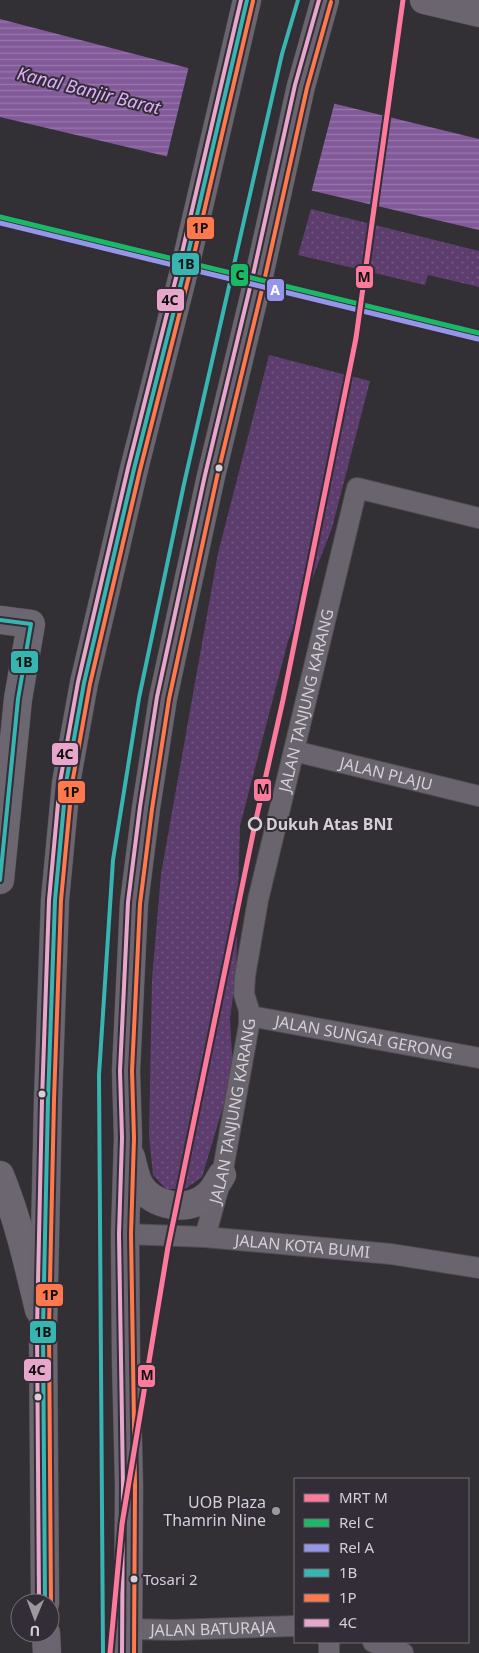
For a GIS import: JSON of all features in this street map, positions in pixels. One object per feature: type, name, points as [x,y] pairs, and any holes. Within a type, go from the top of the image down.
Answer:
[{"type":"main road","points":[[45,1593],[43,1328],[48,1100],[55,900],[66,783],[84,683],[248,0]]},
{"type":"main road","points":[[129,1641],[129,1485],[125,1234],[128,1138],[126,1071],[134,903],[163,698],[211,476],[302,86],[325,0]]},
{"type":"main road","points":[[447,5],[479,26]]},
{"type":"main road","points":[[128,1138],[135,1173],[140,1185],[150,1196],[164,1204],[176,1206],[197,1202],[209,1194],[222,1175]]},
{"type":"street","name":"JALAN TANJUNG KARANG","points":[[205,1237],[222,1175],[250,1016],[244,994],[245,976],[258,900],[357,488],[479,518]]},
{"type":"street","points":[[0,620],[30,624],[18,699],[0,880]]},
{"type":"street","name":"JALAN PLAJU","points":[[294,751],[479,796]]},
{"type":"street","name":"JALAN SUNGAI GERONG","points":[[250,1016],[479,1058]]},
{"type":"street","points":[[0,1175],[11,1201],[11,1237],[43,1328]]},
{"type":"street","name":"JALAN KOTA BUMI","points":[[125,1234],[205,1237],[391,1254],[479,1268]]},
{"type":"street","name":"JALAN BATURAJA","points":[[129,1641],[174,1630],[294,1626]]},
{"type":"street","points":[[376,1643],[403,1653]]},
{"type":"shaded area","points":[[311,209],[479,251],[479,287],[428,275],[425,285],[298,255]]},
{"type":"shaded area","points":[[269,355],[370,381],[332,528],[288,641],[240,826],[236,973],[230,1019],[233,1074],[202,1177],[185,1189],[166,1189],[153,1175],[149,1136],[152,979],[161,874],[218,553]]},
{"type":"water","name":"Kanal Banjir Barat","points":[[0,19],[188,68],[479,139],[479,230],[0,117]]},
{"type":"pier","points":[[189,66],[335,101],[311,193],[166,160]]},
{"type":"metro line","name":"M","points":[[110,1653],[122,1524],[168,1247],[255,824],[283,700],[356,338],[403,0]]},
{"type":"rail line","name":"C","points":[[0,217],[479,333]]},
{"type":"rail line","name":"A","points":[[0,223],[478,339]]},
{"type":"transit line","name":"4C","points":[[39,1593],[37,1328],[42,1100],[49,900],[60,782],[78,682],[241,0]]},
{"type":"transit line","name":"1B","points":[[45,1593],[43,1328],[48,1100],[55,900],[66,783],[84,683],[134,469],[184,271],[247,0]]},
{"type":"transit line","name":"1B","points":[[103,1653],[99,1075],[113,860],[139,698],[184,484],[282,54],[298,0]]},
{"type":"transit line","name":"4C","points":[[122,1653],[123,1485],[119,1234],[122,1138],[120,1071],[128,902],[157,697],[205,475],[253,275],[295,85],[319,0]]},
{"type":"transit line","name":"1P","points":[[51,1593],[49,1328],[54,1100],[61,900],[72,784],[90,684],[140,470],[190,272],[253,1]]},
{"type":"transit line","name":"1P","points":[[134,1653],[135,1485],[131,1234],[134,1138],[132,1071],[140,904],[169,699],[217,477],[265,277],[307,88],[331,2]]},
{"type":"transit line","name":"1B","points":[[0,620],[31,624],[18,699],[0,880]]},
{"type":"place","name":"Dukuh Atas BNI","points":[[255,824]]},
{"type":"place","name":"UOB Plaza Thamrin Nine","points":[[276,1511]]},
{"type":"place","name":"Tosari 2","points":[[134,1579]]}]
